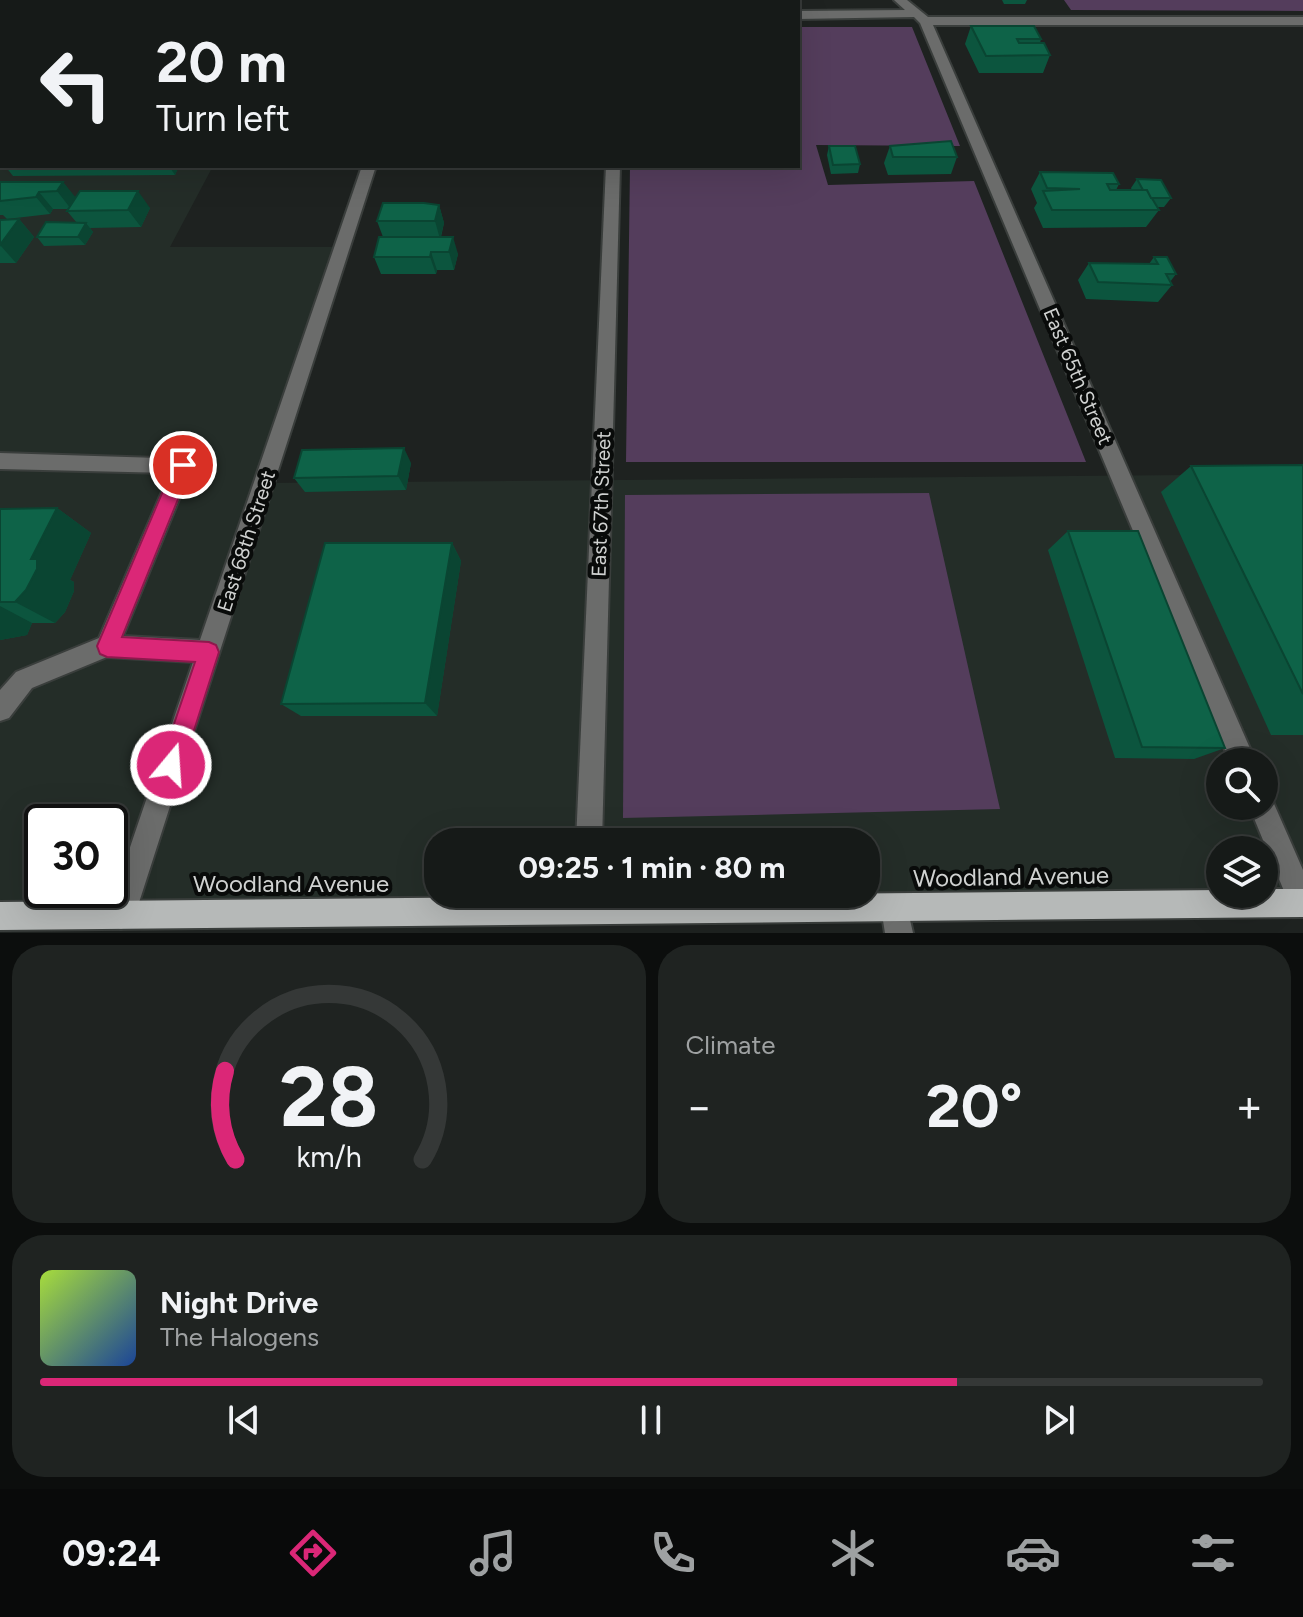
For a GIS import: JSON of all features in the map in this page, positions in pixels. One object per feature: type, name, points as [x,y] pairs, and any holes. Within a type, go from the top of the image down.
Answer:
[{"type":"main road","name":"Woodland Avenue","points":[[660,908],[897,921],[1303,903]]},
{"type":"main road","name":"Woodland Avenue","points":[[0,916],[424,908]]},
{"type":"street","points":[[800,15],[913,12],[1296,21],[1303,36]]},
{"type":"street","name":"East 65th Street","points":[[913,12],[1237,748]]},
{"type":"street","name":"East 68th Street","points":[[121,915],[368,168]]},
{"type":"street","name":"East 67th Street","points":[[589,828],[613,168]]},
{"type":"street","points":[[0,461],[183,465],[107,646]]},
{"type":"street","points":[[0,709],[24,680],[107,646],[209,652]]},
{"type":"street","points":[[1268,820],[1303,903]]},
{"type":"shaded area","points":[[1064,0],[1303,0],[1303,11],[1071,10]]},
{"type":"shaded area","points":[[800,27],[912,27],[960,146],[816,145],[828,185],[974,181],[1086,462],[626,462],[630,168],[800,168]]},
{"type":"shaded area","points":[[0,168],[212,168],[170,247],[343,247],[265,483],[1303,474],[1303,903],[1278,903],[1278,836],[1206,836],[1206,904],[880,907],[880,828],[424,828],[424,908],[802,908],[0,916]]},
{"type":"shaded area","points":[[929,493],[1000,809],[623,818],[625,495]]},
{"type":"building","points":[[971,26],[1034,26],[1041,39],[1017,39],[1019,43],[1044,43],[1050,55],[986,56]]},
{"type":"building","points":[[951,141],[957,157],[893,157],[890,146]]},
{"type":"building","points":[[829,146],[855,146],[860,164],[833,165]]},
{"type":"building","points":[[1040,172],[1113,173],[1119,184],[1107,184],[1110,190],[1147,190],[1159,210],[1052,210],[1043,191],[1080,189],[1047,188]]},
{"type":"building","points":[[1137,179],[1161,180],[1171,198],[1151,198]]},
{"type":"building","points":[[0,182],[63,182],[57,191],[0,201]]},
{"type":"building","points":[[80,191],[138,191],[128,210],[67,211]]},
{"type":"building","points":[[383,203],[439,205],[435,221],[377,221]]},
{"type":"building","points":[[19,219],[0,245],[0,220]]},
{"type":"building","points":[[46,222],[86,223],[78,237],[37,237]]},
{"type":"building","points":[[379,237],[453,237],[449,252],[431,252],[430,257],[374,257]]},
{"type":"building","points":[[1154,257],[1167,257],[1176,274],[1166,274],[1172,285],[1098,282],[1089,263],[1158,264]]},
{"type":"building","points":[[404,448],[398,476],[294,478],[302,450]]},
{"type":"building","points":[[1303,465],[1303,694],[1191,466]]},
{"type":"building","points":[[57,508],[31,559],[37,559],[37,569],[26,590],[15,602],[0,602],[0,509]]},
{"type":"building","points":[[1068,531],[1138,531],[1225,748],[1142,747]]},
{"type":"building","points":[[325,543],[452,543],[425,703],[281,704]]},
{"type":"route","points":[[171,765],[209,652],[107,646],[183,465]]}]
